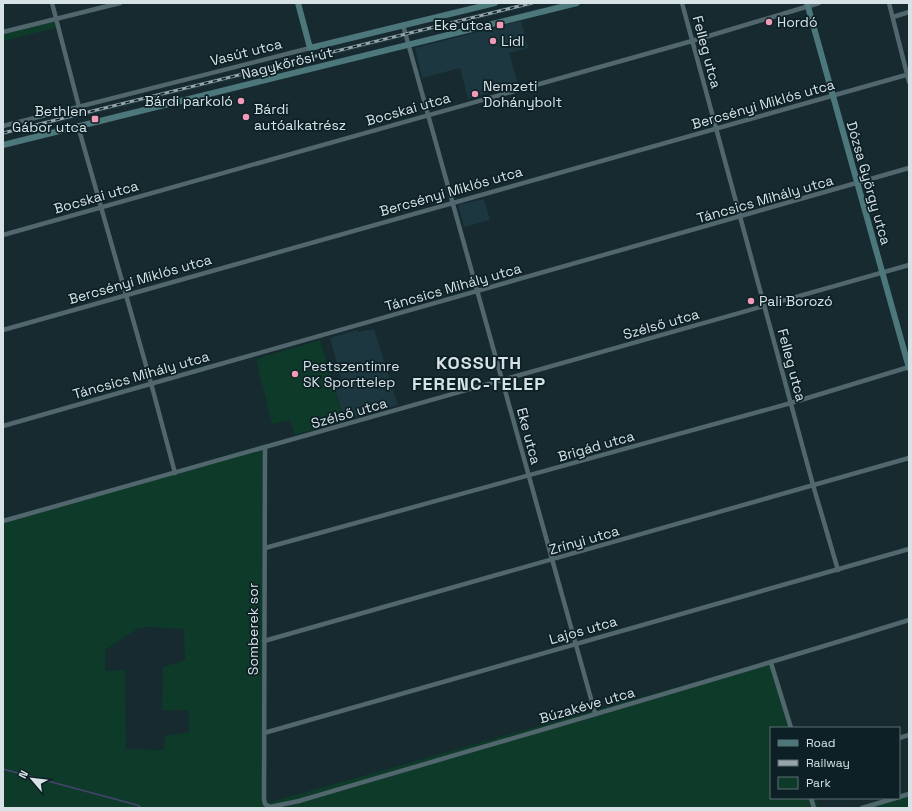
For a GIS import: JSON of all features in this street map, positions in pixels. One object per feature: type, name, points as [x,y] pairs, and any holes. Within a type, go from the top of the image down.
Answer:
[{"type":"street","points":[[52,3],[79,107]]},
{"type":"street","points":[[3,32],[120,3]]},
{"type":"street","points":[[298,3],[310,48]]},
{"type":"street","name":"Vasút utca","points":[[3,126],[310,48],[495,3]]},
{"type":"street","name":"Nagykőrösi út","points":[[3,145],[577,3]]},
{"type":"street","name":"Felleg utca","points":[[682,3],[813,486],[838,570]]},
{"type":"street","name":"Bocskai utca","points":[[3,235],[692,41],[807,5],[819,3]]},
{"type":"street","points":[[889,3],[909,82]]},
{"type":"street","name":"Dózsa György utca","points":[[807,5],[909,368]]},
{"type":"street","points":[[893,17],[909,12]]},
{"type":"street","name":"Eke utca","points":[[403,25],[427,115],[503,380],[574,644],[595,713]]},
{"type":"street","name":"Bercsényi Miklós utca","points":[[3,330],[906,75]]},
{"type":"street","points":[[78,126],[102,206],[125,295],[151,383],[175,473]]},
{"type":"street","name":"Táncsics Mihály utca","points":[[3,426],[857,185],[909,168]]},
{"type":"street","name":"Szélső utca","points":[[3,521],[266,448],[909,265]]},
{"type":"street","name":"Brigád utca","points":[[265,548],[791,403],[909,368]]},
{"type":"street","name":"Somberek sor","points":[[266,448],[264,800],[270,807]]},
{"type":"street","name":"Zrínyi utca","points":[[264,641],[909,458]]},
{"type":"street","name":"Lajos utca","points":[[264,733],[909,549]]},
{"type":"street","name":"Búzakéve utca","points":[[270,807],[298,801],[595,713],[771,663],[909,620]]},
{"type":"street","points":[[771,663],[791,727]]},
{"type":"street","points":[[862,808],[893,799]]},
{"type":"shaded area","points":[[522,3],[543,3],[3,136],[3,132],[26,125]]},
{"type":"shaded area","points":[[521,21],[528,48],[509,53],[518,84],[468,99],[460,68],[422,78],[415,48]]},
{"type":"shaded area","points":[[484,199],[490,220],[464,227],[458,205]]},
{"type":"shaded area","points":[[374,329],[398,405],[344,420],[335,389],[343,387],[330,338],[357,330],[358,332]]},
{"type":"green space","points":[[56,19],[59,27],[3,41],[3,32]]},
{"type":"green space","name":"Pestszentimre SK Sporttelep","points":[[320,340],[344,420],[295,435],[290,420],[272,424],[256,359]]},
{"type":"green space","points":[[268,443],[266,501],[267,803],[773,660],[794,727],[770,727],[770,799],[816,799],[819,808],[3,808],[3,520]],"holes":[[[148,627],[184,629],[185,660],[163,667],[162,710],[189,710],[189,732],[165,736],[164,750],[126,749],[125,670],[105,671],[105,650],[137,629]]]},
{"type":"green space","points":[[909,791],[909,808],[852,808],[883,799],[900,799],[900,794]]},
{"type":"waterway","points":[[3,769],[137,805],[142,808]]},
{"type":"railway","points":[[3,133],[532,3]]},
{"type":"place","name":"Hordó","points":[[769,22]]},
{"type":"place","name":"Eke utca","points":[[500,25]]},
{"type":"place","name":"Lidl","points":[[493,41]]},
{"type":"place","name":"Nemzeti Dohánybolt","points":[[475,94]]},
{"type":"place","name":"Bárdi parkoló","points":[[241,101]]},
{"type":"place","name":"Bárdi autóalkatrész","points":[[246,117]]},
{"type":"place","name":"Bethlen Gábor utca","points":[[95,119]]},
{"type":"place","name":"Pali Borozó","points":[[751,301]]},
{"type":"place","name":"Pestszentimre SK Sporttelep","points":[[295,374]]},
{"type":"district","name":"KOSSUTH FERENC-TELEP","points":[[479,373]]}]
